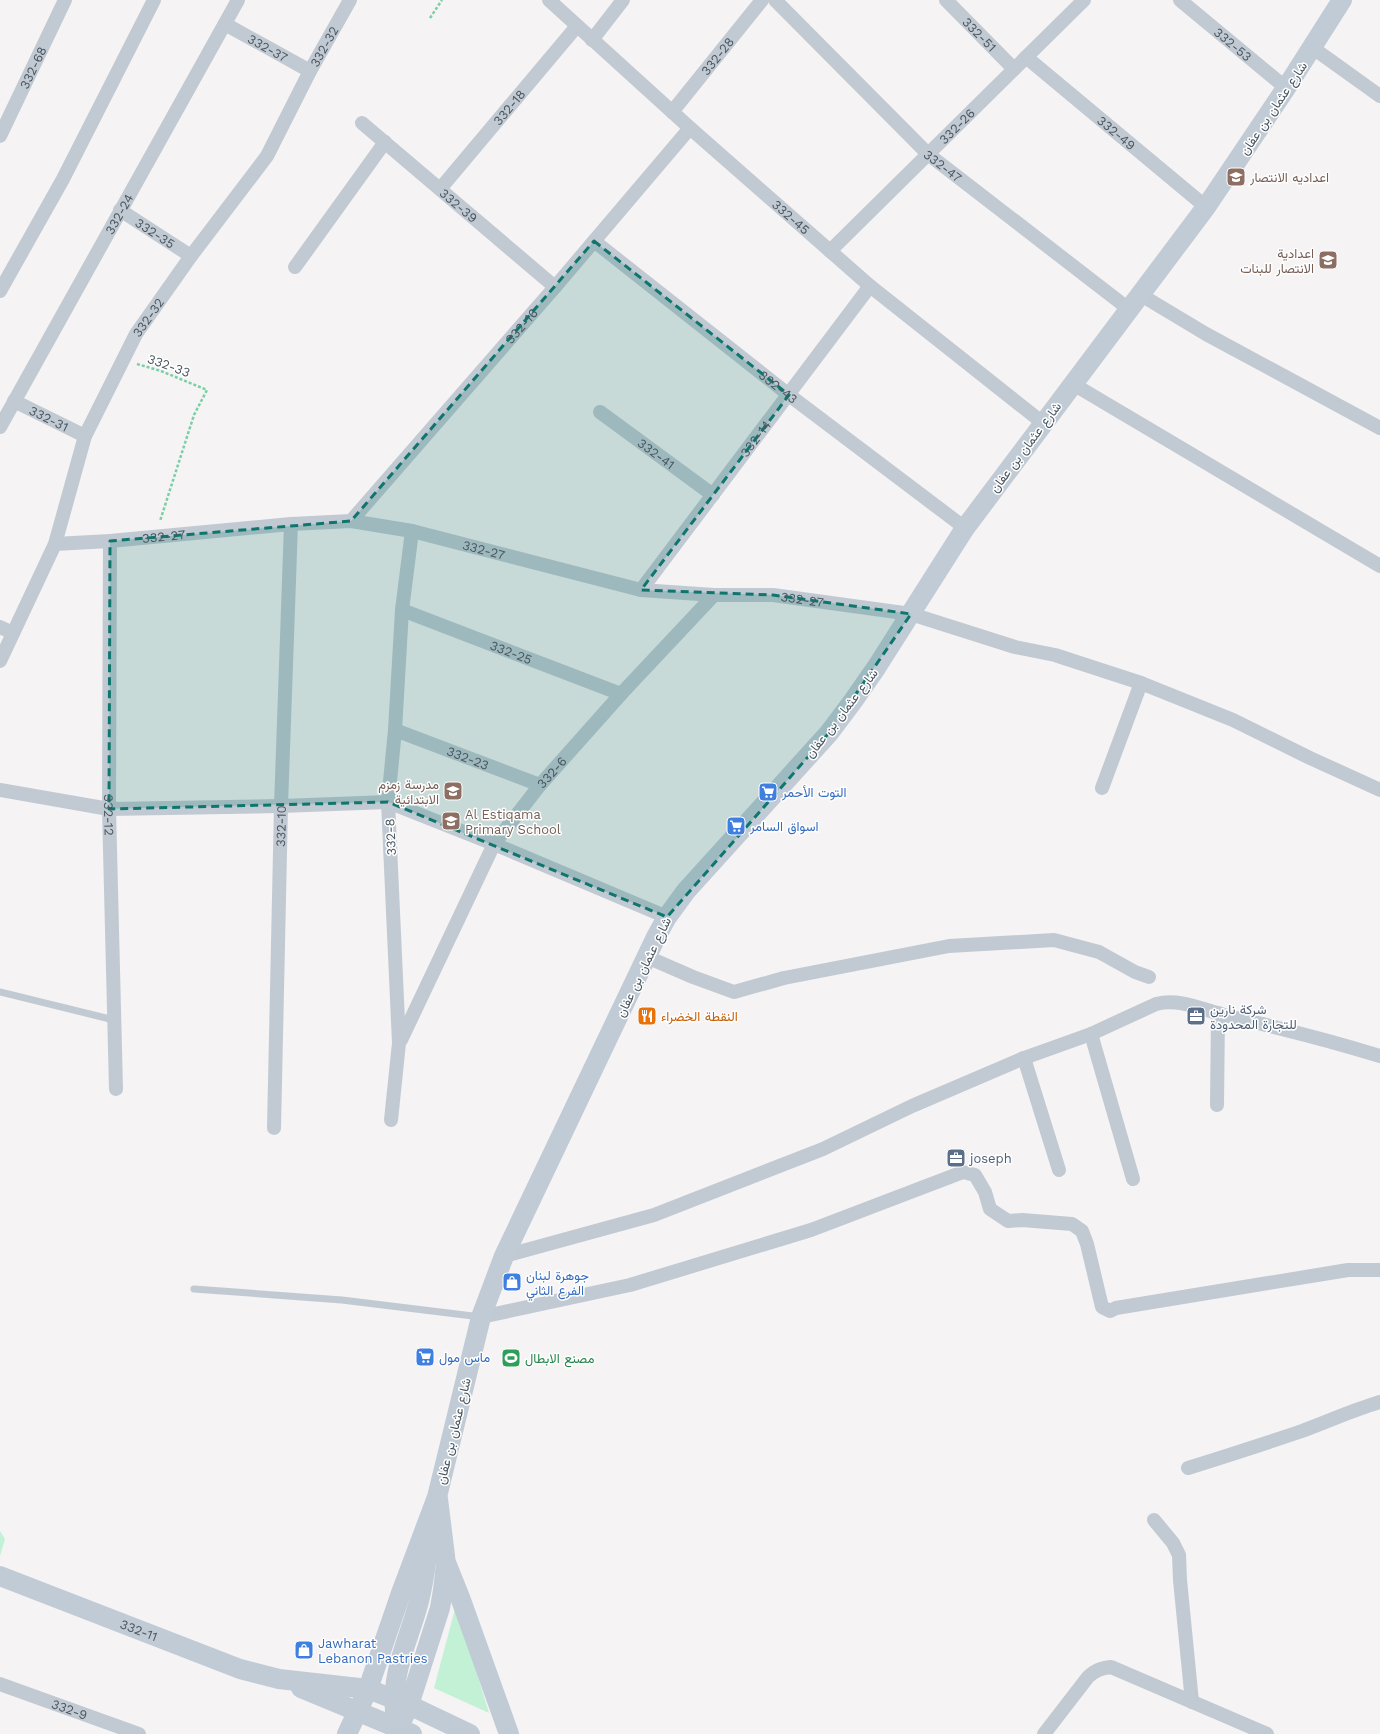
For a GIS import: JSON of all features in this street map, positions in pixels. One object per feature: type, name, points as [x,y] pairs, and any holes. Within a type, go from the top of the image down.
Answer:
[{"type":"street","name":"332-68","points":[[0,136],[65,0]]},
{"type":"street","points":[[0,291],[64,179],[154,0]]},
{"type":"street","name":"332-24","points":[[0,427],[238,0]]},
{"type":"street","name":"332-32","points":[[0,661],[55,544],[84,436],[136,334],[191,256],[267,156],[310,71],[350,0]]},
{"type":"street","name":"332-45","points":[[549,0],[672,112],[870,286],[1043,423]]},
{"type":"street","points":[[592,40],[623,0]]},
{"type":"street","name":"332-28","points":[[672,112],[762,0]]},
{"type":"street","name":"332-47","points":[[775,0],[928,154],[1136,303],[1206,334],[1380,428]]},
{"type":"street","name":"332-51","points":[[946,0],[1014,69]]},
{"type":"street","name":"332-26","points":[[830,251],[1084,0]]},
{"type":"street","name":"332-53","points":[[1180,0],[1286,88]]},
{"type":"street","name":"شارع عثمان بن عفان","points":[[347,1734],[368,1689],[401,1593],[437,1497],[481,1317],[504,1256],[667,917],[686,891],[828,733],[876,668],[965,528],[1043,423],[1136,303],[1206,207],[1313,48],[1342,0]]},
{"type":"street","name":"332-37","points":[[225,24],[310,71]]},
{"type":"street","name":"332-18","points":[[440,189],[577,26]]},
{"type":"street","points":[[1313,48],[1380,96]]},
{"type":"street","name":"332-49","points":[[1026,57],[1206,207]]},
{"type":"street","name":"332-39","points":[[362,123],[556,287]]},
{"type":"street","name":"332-16","points":[[351,521],[556,287],[690,128]]},
{"type":"street","points":[[295,267],[384,142]]},
{"type":"street","name":"332-35","points":[[120,210],[191,256]]},
{"type":"street","name":"332-43","points":[[594,241],[789,395],[965,528]]},
{"type":"street","name":"332-14","points":[[642,590],[870,286]]},
{"type":"street","points":[[1073,384],[1380,566]]},
{"type":"street","name":"332-31","points":[[14,401],[84,436]]},
{"type":"street","name":"332-41","points":[[600,412],[713,495]]},
{"type":"street","name":"332-27","points":[[55,544],[110,541],[291,524],[351,521],[412,531],[642,590],[714,595],[773,595],[911,614],[1015,647],[1055,655],[1141,683],[1233,720],[1310,758],[1380,790]]},
{"type":"street","name":"332-10","points":[[274,1128],[281,806],[291,524]]},
{"type":"street","name":"332-8","points":[[391,1120],[399,1043],[388,802],[395,730],[402,610],[412,531]]},
{"type":"street","name":"332-12","points":[[110,541],[109,809],[116,1089]]},
{"type":"street","name":"332-6","points":[[399,1043],[494,844],[540,784],[621,694],[714,595]]},
{"type":"street","name":"332-25","points":[[402,610],[621,694]]},
{"type":"street","points":[[0,626],[13,633]]},
{"type":"street","points":[[1102,788],[1141,683]]},
{"type":"street","name":"332-23","points":[[395,730],[540,784]]},
{"type":"street","points":[[0,790],[109,809],[281,806],[388,802],[494,844],[667,917]]},
{"type":"street","points":[[647,957],[693,977],[734,992],[784,978],[949,946],[1054,940],[1099,952],[1135,972],[1149,977]]},
{"type":"street","points":[[504,1256],[654,1216],[823,1148],[912,1106],[1024,1058],[1091,1034],[1144,1008],[1166,1001],[1183,1003],[1310,1035],[1380,1056]]},
{"type":"street","points":[[1217,1105],[1218,1013]]},
{"type":"street","points":[[1091,1034],[1133,1179]]},
{"type":"street","points":[[1024,1058],[1059,1170]]},
{"type":"street","points":[[481,1317],[630,1285],[811,1230],[963,1172],[975,1174],[985,1192],[990,1209],[1008,1221],[1022,1220],[1072,1224],[1082,1231],[1087,1244],[1102,1307],[1110,1311],[1116,1308],[1348,1270],[1380,1270]]},
{"type":"street","points":[[1188,1468],[1241,1452],[1304,1430],[1351,1411],[1380,1402]]},
{"type":"street","points":[[402,1702],[397,1673],[419,1600],[437,1497]]},
{"type":"street","name":"شارع عثمان بن عفان","points":[[402,1732],[402,1702],[440,1608],[446,1564],[437,1497]]},
{"type":"street","points":[[1154,1520],[1173,1543],[1179,1555],[1182,1603],[1192,1702]]},
{"type":"street","points":[[446,1564],[461,1600],[509,1734]]},
{"type":"street","name":"332-11","points":[[0,1576],[240,1669],[279,1678],[368,1689],[402,1702],[470,1734]]},
{"type":"street","points":[[1044,1734],[1088,1677],[1103,1667],[1118,1669],[1267,1734]]},
{"type":"street","name":"332-11","points":[[279,1678],[358,1711],[402,1732]]},
{"type":"street","name":"332-9","points":[[0,1684],[139,1734]]},
{"type":"lane","points":[[0,992],[114,1020]]},
{"type":"lane","points":[[194,1289],[342,1300],[481,1317]]},
{"type":"path","points":[[430,18],[442,0]]},
{"type":"path","name":"332-33","points":[[123,359],[161,371],[207,390],[194,415],[155,537]]},
{"type":"highlighted area","points":[[594,241],[789,395],[641,590],[773,595],[911,614],[829,733],[667,917],[388,802],[109,809],[110,541],[351,521]]},
{"type":"green space","points":[[0,1531],[5,1539],[0,1556]]},
{"type":"green space","points":[[455,1609],[458,1611],[489,1713],[434,1688]]},
{"type":"place","name":"اعداديه الانتصار","points":[[1236,177]]},
{"type":"place","name":"اعدادية الانتصار للبنات","points":[[1328,260]]},
{"type":"place","name":"مدرسة زمزم الابتدائية","points":[[453,791]]},
{"type":"place","name":"التوت الأحمر","points":[[768,792]]},
{"type":"place","name":"Al Estiqama Primary School","points":[[451,821]]},
{"type":"place","name":"اسواق السامر","points":[[736,826]]},
{"type":"place","name":"النقطة الخضراء","points":[[647,1016]]},
{"type":"place","name":"شركة نارين للتجارة المحدودة","points":[[1196,1016]]},
{"type":"place","name":"joseph","points":[[956,1158]]},
{"type":"place","name":"جوهرة لبنان الفرع الثاني","points":[[512,1282]]},
{"type":"place","name":"ماس مول","points":[[425,1357]]},
{"type":"place","name":"مصنع الابطال","points":[[511,1358]]},
{"type":"place","name":"Jawharat Lebanon Pastries","points":[[304,1650]]}]
